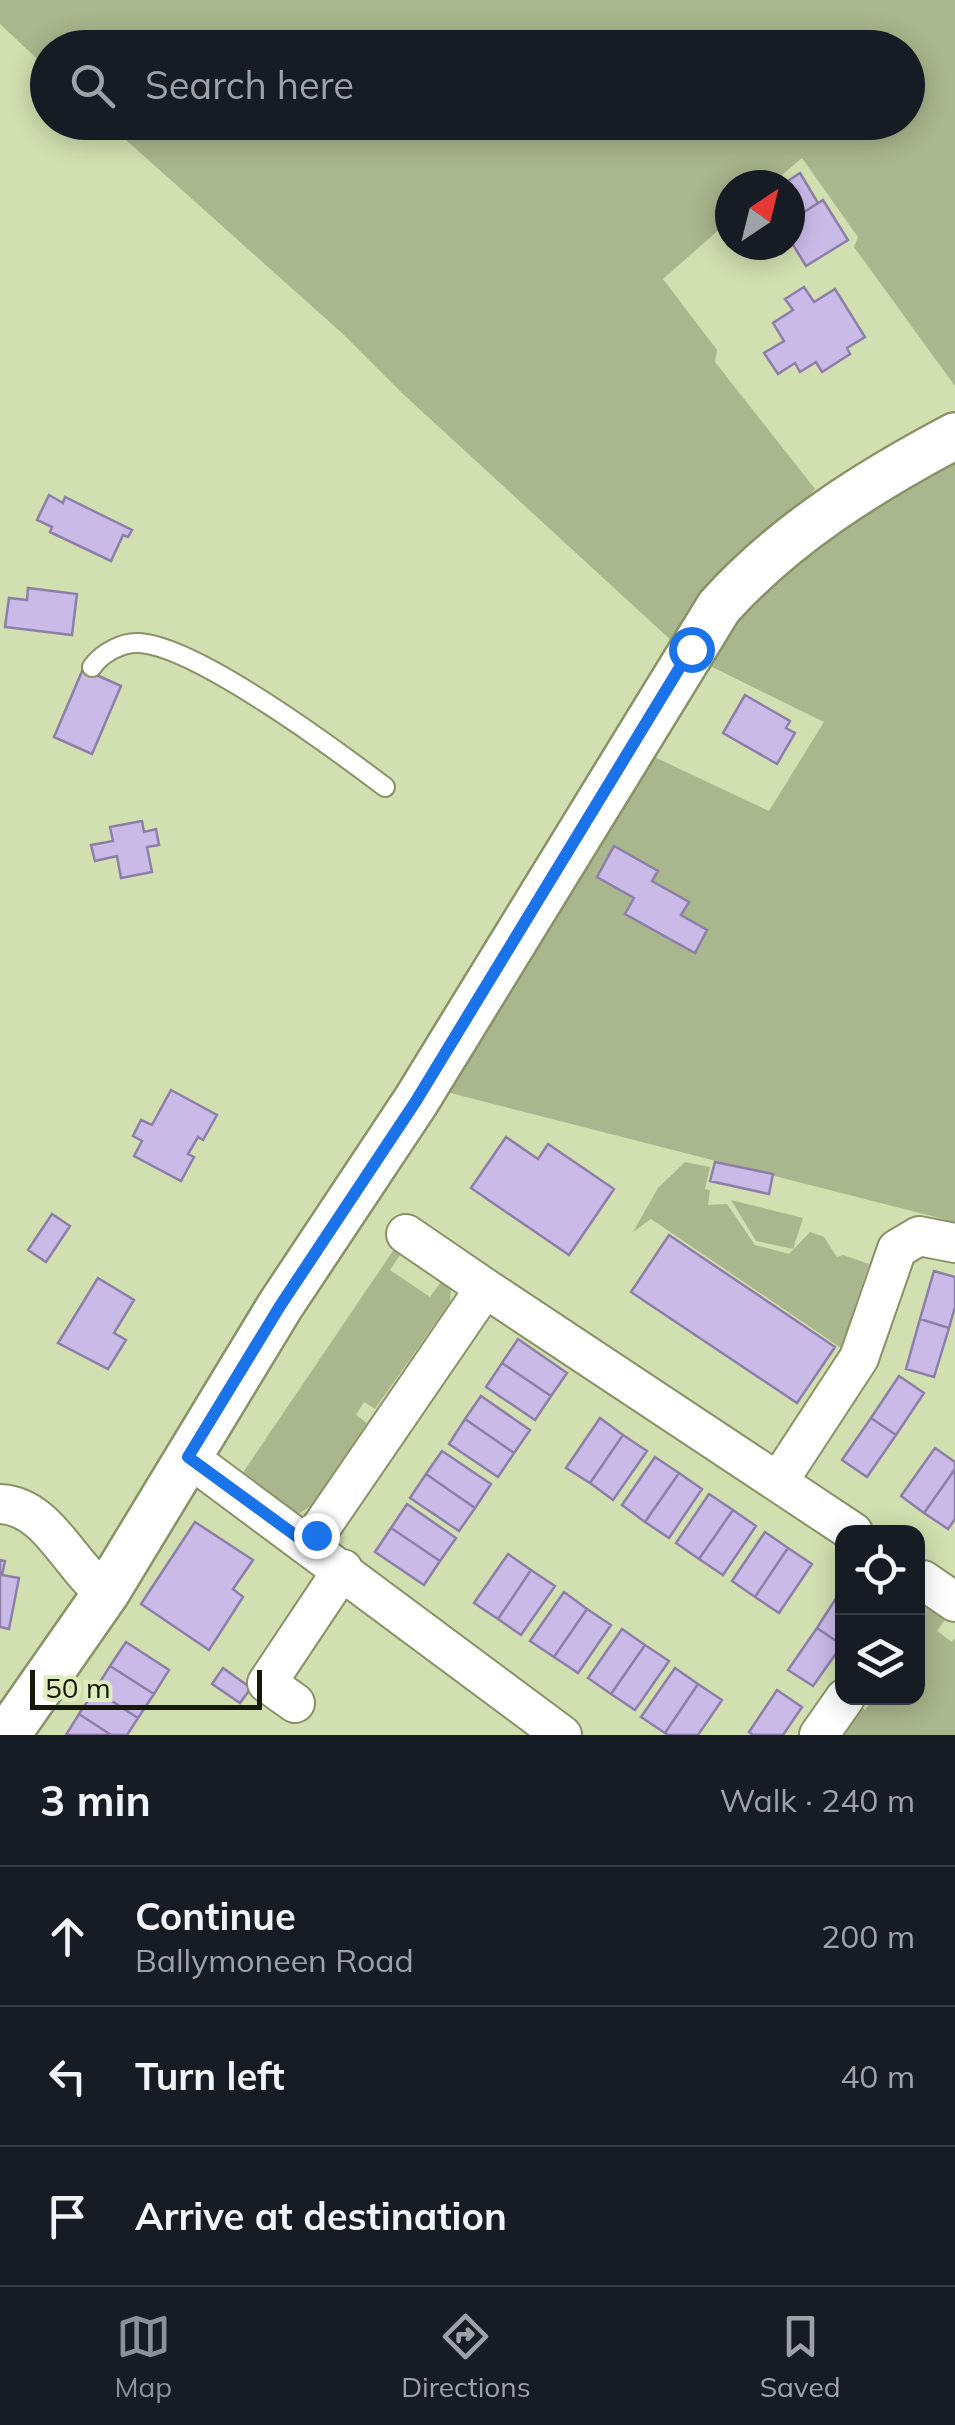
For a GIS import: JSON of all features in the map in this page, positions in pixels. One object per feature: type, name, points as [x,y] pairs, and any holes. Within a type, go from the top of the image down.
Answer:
[{"type":"street","points":[[9,1716],[106,1593],[280,1306],[416,1101],[719,608],[752,571],[824,514],[887,472],[955,436]]},
{"type":"street","points":[[406,1234],[842,1525]]},
{"type":"street","points":[[778,1482],[860,1358],[897,1250],[918,1236],[955,1243]]},
{"type":"street","points":[[310,1546],[485,1288]]},
{"type":"street","points":[[188,1457],[562,1735]]},
{"type":"street","points":[[0,1504],[17,1506],[43,1524],[78,1570],[106,1593]]},
{"type":"street","points":[[295,1703],[267,1684],[343,1569]]},
{"type":"street","points":[[925,1585],[955,1602]]},
{"type":"street","points":[[820,1735],[839,1705]]},
{"type":"lane","points":[[92,666],[116,648],[137,642],[167,650],[218,675],[385,788]]},
{"type":"green space","points":[[0,0],[955,0],[955,386],[854,247],[858,237],[802,158],[788,170],[715,170],[715,233],[663,279],[717,350],[715,362],[815,489],[674,643],[343,334],[126,140],[925,140],[925,30],[30,30],[30,52],[0,24]]},
{"type":"green space","points":[[955,454],[955,1222],[439,1090],[646,753],[769,811],[824,722],[700,661],[778,566]]},
{"type":"green space","points":[[685,1162],[710,1167],[705,1189],[710,1190],[708,1205],[727,1204],[755,1245],[789,1254],[810,1232],[824,1237],[837,1257],[843,1255],[869,1264],[841,1348],[651,1219],[633,1232],[658,1188]]},
{"type":"green space","points":[[731,1200],[803,1218],[793,1249],[756,1241]]},
{"type":"green space","points":[[399,1242],[406,1246],[390,1270],[430,1297],[441,1282],[451,1290],[450,1302],[375,1409],[364,1402],[356,1415],[367,1423],[312,1505],[298,1514],[242,1474]]},
{"type":"green space","points":[[931,1606],[948,1615],[937,1631],[952,1642],[955,1638],[955,1735],[835,1735],[854,1705],[865,1710],[868,1705],[925,1705],[925,1608]]},
{"type":"building","points":[[805,181],[818,203],[805,211]]},
{"type":"building","points":[[823,200],[848,240],[806,266],[802,260],[805,211]]},
{"type":"building","points":[[804,287],[814,302],[835,289],[865,337],[847,348],[850,354],[822,372],[816,362],[800,372],[795,363],[778,374],[764,353],[784,341],[773,323],[793,310],[785,299]]},
{"type":"building","points":[[49,495],[63,503],[65,497],[132,530],[128,537],[123,535],[111,561],[50,532],[52,527],[37,520]]},
{"type":"building","points":[[28,588],[77,594],[72,635],[5,627],[9,598],[27,600]]},
{"type":"building","points":[[83,669],[121,686],[92,754],[54,737]]},
{"type":"building","points":[[745,695],[790,721],[786,728],[795,733],[777,764],[723,733]]},
{"type":"building","points":[[142,821],[144,832],[156,829],[159,845],[147,847],[152,872],[121,878],[117,856],[95,861],[91,845],[113,841],[110,827]]},
{"type":"building","points":[[614,846],[658,871],[652,881],[689,902],[681,915],[707,930],[695,953],[625,914],[634,898],[597,877]]},
{"type":"building","points":[[171,1090],[217,1115],[203,1140],[198,1137],[188,1154],[194,1157],[181,1181],[134,1156],[142,1141],[133,1136],[141,1120],[152,1125]]},
{"type":"building","points":[[506,1137],[538,1159],[548,1144],[614,1189],[569,1255],[471,1188]]},
{"type":"building","points":[[715,1162],[773,1174],[769,1194],[710,1181]]},
{"type":"building","points":[[52,1214],[70,1226],[46,1262],[28,1250]]},
{"type":"building","points":[[669,1235],[835,1347],[797,1403],[631,1292]]},
{"type":"building","points":[[934,1271],[955,1277],[955,1307],[949,1328],[920,1319]]},
{"type":"building","points":[[98,1278],[134,1300],[114,1333],[126,1340],[108,1369],[58,1343]]},
{"type":"building","points":[[920,1319],[949,1328],[934,1377],[906,1369]]},
{"type":"building","points":[[518,1339],[567,1373],[551,1396],[502,1363]]},
{"type":"building","points":[[502,1363],[551,1396],[535,1420],[486,1387]]},
{"type":"building","points":[[899,1376],[924,1393],[896,1435],[871,1418]]},
{"type":"building","points":[[481,1396],[530,1430],[514,1453],[465,1419]]},
{"type":"building","points":[[600,1418],[623,1435],[590,1483],[566,1468]]},
{"type":"building","points":[[871,1418],[896,1435],[867,1477],[842,1460]]},
{"type":"building","points":[[465,1419],[514,1453],[498,1477],[449,1444]]},
{"type":"building","points":[[623,1435],[647,1451],[613,1500],[590,1483]]},
{"type":"building","points":[[935,1448],[955,1462],[955,1469],[924,1513],[901,1496]]},
{"type":"building","points":[[442,1451],[491,1484],[475,1508],[426,1474]]},
{"type":"building","points":[[655,1457],[679,1473],[645,1522],[622,1505]]},
{"type":"building","points":[[955,1469],[955,1519],[948,1529],[924,1513]]},
{"type":"building","points":[[679,1473],[702,1489],[669,1538],[645,1522]]},
{"type":"building","points":[[426,1474],[475,1508],[459,1531],[410,1498]]},
{"type":"building","points":[[709,1494],[733,1510],[699,1559],[676,1543]]},
{"type":"building","points":[[407,1504],[456,1538],[440,1561],[391,1528]]},
{"type":"building","points":[[733,1510],[756,1526],[723,1575],[699,1559]]},
{"type":"building","points":[[195,1522],[253,1560],[233,1589],[243,1597],[209,1650],[141,1604]]},
{"type":"building","points":[[391,1528],[440,1561],[424,1585],[375,1552]]},
{"type":"building","points":[[765,1532],[788,1548],[755,1597],[732,1581]]},
{"type":"building","points":[[788,1548],[812,1564],[779,1613],[755,1597]]},
{"type":"building","points":[[508,1554],[531,1570],[498,1619],[474,1603]]},
{"type":"building","points":[[0,1560],[5,1561],[2,1575],[19,1578],[9,1629],[0,1627]]},
{"type":"building","points":[[531,1570],[555,1586],[521,1635],[498,1619]]},
{"type":"building","points":[[564,1592],[587,1609],[554,1657],[530,1641]]},
{"type":"building","points":[[835,1600],[835,1640],[817,1628]]},
{"type":"building","points":[[587,1609],[611,1625],[578,1673],[554,1657]]},
{"type":"building","points":[[817,1628],[835,1640],[835,1655],[813,1686],[788,1670]]},
{"type":"building","points":[[622,1629],[645,1645],[611,1694],[588,1678]]},
{"type":"building","points":[[126,1642],[169,1670],[154,1694],[110,1666]]},
{"type":"building","points":[[645,1645],[669,1661],[635,1710],[611,1694]]},
{"type":"building","points":[[110,1666],[154,1694],[138,1718],[95,1690]]},
{"type":"building","points":[[223,1668],[251,1688],[240,1703],[212,1684]]},
{"type":"building","points":[[675,1668],[698,1684],[665,1733],[641,1717]]},
{"type":"building","points":[[698,1684],[722,1700],[698,1735],[668,1735],[665,1733]]},
{"type":"building","points":[[95,1690],[138,1718],[127,1735],[111,1735],[79,1714]]},
{"type":"building","points":[[777,1690],[802,1707],[783,1735],[753,1735],[749,1732]]},
{"type":"building","points":[[79,1714],[111,1735],[66,1735]]},
{"type":"route","points":[[316,1535],[310,1546],[188,1457],[280,1306],[416,1101],[691,649]]}]
